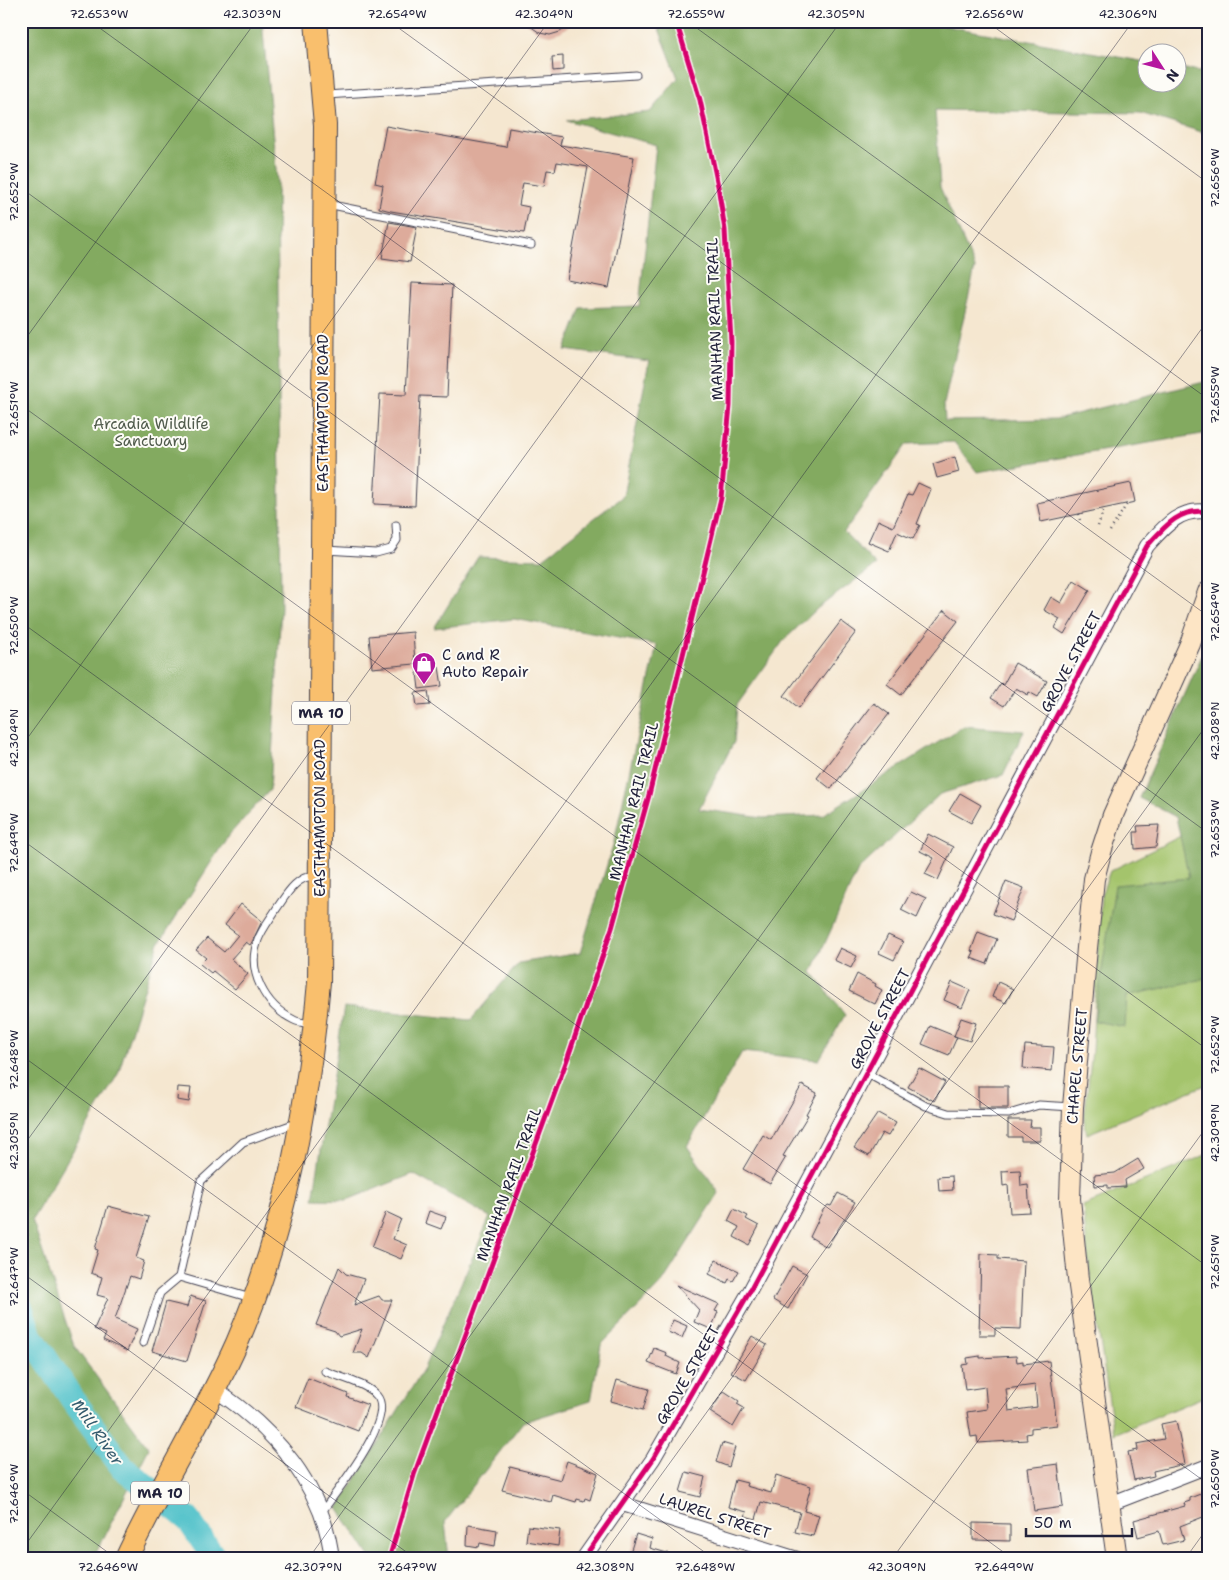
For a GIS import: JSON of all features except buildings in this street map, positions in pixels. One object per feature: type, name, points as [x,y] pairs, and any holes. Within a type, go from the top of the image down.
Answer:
[{"type":"main road","name":"EASTHAMPTON ROAD","points":[[215,1390],[254,1299],[280,1214],[301,1121],[315,1025],[319,982],[324,203],[323,96],[316,21]]},
{"type":"main road","name":"CHAPEL STREET","points":[[1117,1559],[1073,1235],[1070,1160],[1091,903],[1101,852],[1113,815],[1190,644],[1208,592]]},
{"type":"main road","name":"MA 10","points":[[126,1559],[215,1390]]},
{"type":"street","name":"GROVE STREET","points":[[583,1559],[623,1504],[693,1392],[866,1073],[1147,546],[1165,525],[1180,515],[1191,511],[1208,512]]},
{"type":"street","points":[[215,1390],[248,1413],[275,1440],[311,1491],[322,1512],[332,1559]]},
{"type":"street","points":[[1110,1504],[1208,1466]]},
{"type":"street","name":"LAUREL STREET","points":[[623,1504],[797,1559]]},
{"type":"lane","points":[[323,96],[636,76]]},
{"type":"lane","points":[[324,203],[531,244]]},
{"type":"lane","points":[[322,550],[376,552],[391,549],[397,540],[396,525]]},
{"type":"lane","points":[[315,1025],[294,1021],[276,1006],[263,992],[257,981],[253,963],[258,941],[288,891],[306,876],[320,875]]},
{"type":"lane","points":[[866,1073],[926,1106],[948,1113],[1009,1114],[1039,1105],[1073,1107]]},
{"type":"lane","points":[[143,1343],[160,1292],[179,1277],[201,1181],[243,1142],[301,1121]]},
{"type":"lane","points":[[179,1277],[254,1299]]},
{"type":"lane","points":[[322,1512],[363,1454],[380,1418],[382,1405],[377,1396],[366,1387],[325,1372]]},
{"type":"path","points":[[1110,531],[1127,504]]},
{"type":"path","points":[[1098,526],[1104,508]]},
{"type":"path","points":[[1079,514],[1080,521]]},
{"type":"green space","name":"Arcadia Wildlife Sanctuary","points":[[21,21],[262,21],[277,180],[281,608],[270,790],[228,836],[158,945],[118,1074],[32,1220],[74,1346],[149,1448],[93,1559],[21,1559]]},
{"type":"green space","points":[[656,21],[924,22],[1136,60],[1136,92],[1186,92],[1186,70],[1198,72],[1208,69],[1208,134],[1140,113],[935,110],[940,187],[975,268],[944,404],[945,421],[1056,419],[1208,381],[1208,433],[977,472],[954,442],[907,444],[844,532],[876,565],[818,608],[784,640],[737,705],[734,742],[699,809],[763,818],[823,815],[964,726],[1024,731],[1003,775],[940,794],[858,870],[812,972],[845,1015],[819,1060],[742,1052],[687,1146],[719,1193],[662,1283],[601,1345],[591,1401],[523,1422],[445,1522],[449,1559],[377,1559],[369,1555],[338,1508],[424,1368],[490,1217],[413,1174],[347,1200],[313,1199],[344,1007],[471,1020],[519,963],[580,953],[614,842],[657,645],[514,619],[434,628],[478,557],[542,559],[623,496],[649,361],[565,350],[581,308],[639,306],[656,145],[566,120],[650,112],[678,78]]},
{"type":"green space","points":[[1208,642],[1208,978],[1127,996],[1125,1027],[1094,1021],[1115,885],[1189,878],[1176,817],[1139,798]]},
{"type":"green space","points":[[1208,826],[1208,1084],[1087,1134],[1084,1120],[1092,1051],[1101,895],[1110,871],[1197,828]]},
{"type":"green space","points":[[1208,1154],[1208,1395],[1114,1434],[1088,1261],[1083,1206]]},
{"type":"waterway","name":"Mill River","points":[[21,1309],[29,1333],[71,1397],[123,1468],[187,1518],[215,1559]]},
{"type":"cycle path","name":"MANHAN RAIL TRAIL","points":[[389,1559],[414,1475],[568,1057],[612,928],[649,795],[721,498],[730,406],[731,342],[725,230],[700,100],[676,21]]},
{"type":"cycle path","points":[[583,1559],[653,1459],[750,1291],[1147,546],[1173,520],[1189,513],[1198,511],[1208,512]]},
{"type":"place","name":"C and R Auto Repair","points":[[424,685]]}]
